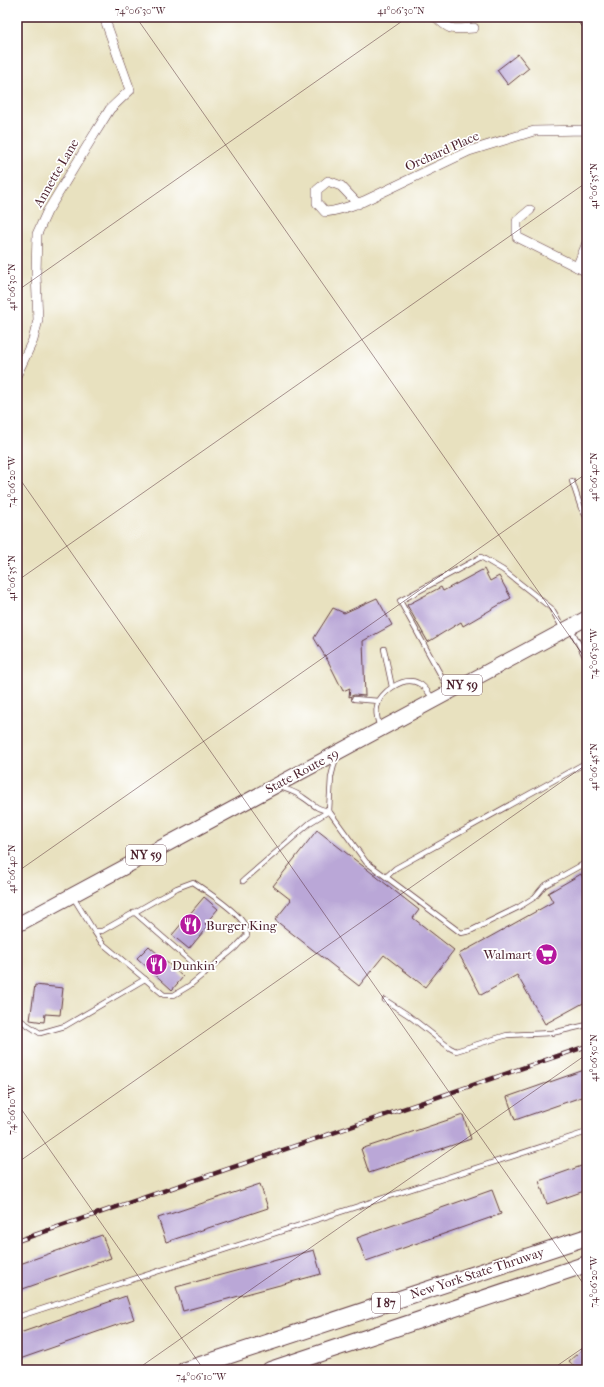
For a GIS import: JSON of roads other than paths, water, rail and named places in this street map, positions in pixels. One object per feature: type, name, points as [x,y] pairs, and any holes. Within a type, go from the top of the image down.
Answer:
[{"type":"highway","name":"New York State Thruway","points":[[185,1370],[587,1237]]},
{"type":"highway","name":"New York State Thruway","points":[[270,1370],[587,1264]]},
{"type":"main road","name":"State Route 59","points":[[17,925],[587,618]]},
{"type":"street","name":"Annette Lane","points":[[17,374],[33,340],[38,320],[36,274],[37,234],[47,212],[95,132],[110,109],[130,90],[104,17]]},
{"type":"street","points":[[436,17],[446,28],[474,28]]},
{"type":"street","name":"Orchard Place","points":[[358,204],[469,151],[534,131],[587,131]]},
{"type":"street","points":[[530,210],[517,221],[517,237],[587,272]]},
{"type":"street","points":[[577,267],[587,243]]},
{"type":"lane","points":[[572,481],[580,508],[587,518]]},
{"type":"lane","points":[[449,692],[400,601],[480,557],[503,570],[551,608],[567,629],[587,660]]},
{"type":"lane","points":[[384,649],[392,687]]},
{"type":"lane","points":[[380,729],[376,715],[377,706],[384,693],[392,687],[408,681],[418,682],[425,688],[434,700]]},
{"type":"lane","points":[[354,699],[379,701]]},
{"type":"lane","points":[[337,752],[331,777],[329,811],[366,862],[387,876],[462,933],[470,931],[519,907],[535,897],[544,886],[587,862]]},
{"type":"lane","points":[[387,876],[396,868],[587,762]]},
{"type":"lane","points":[[275,785],[293,791],[317,809],[329,811]]},
{"type":"lane","points":[[243,882],[311,822],[329,811]]},
{"type":"lane","points":[[72,895],[94,931],[102,943],[164,995],[174,995],[205,974],[235,948],[247,935],[245,925],[239,916],[193,882],[177,888],[102,931],[94,931]]},
{"type":"lane","points":[[134,912],[205,974]]},
{"type":"lane","points":[[17,1016],[20,1020],[40,1033],[65,1026],[144,978]]},
{"type":"lane","points":[[385,1000],[456,1051],[507,1035],[552,1032],[587,1025]]},
{"type":"lane","points":[[17,1317],[587,1132]]},
{"type":"railway","points":[[17,1241],[587,1046]]},
{"type":"place","name":"Burger King","points":[[190,925]]},
{"type":"place","name":"Walmart","points":[[547,954]]},
{"type":"place","name":"Dunkin'","points":[[157,965]]}]
